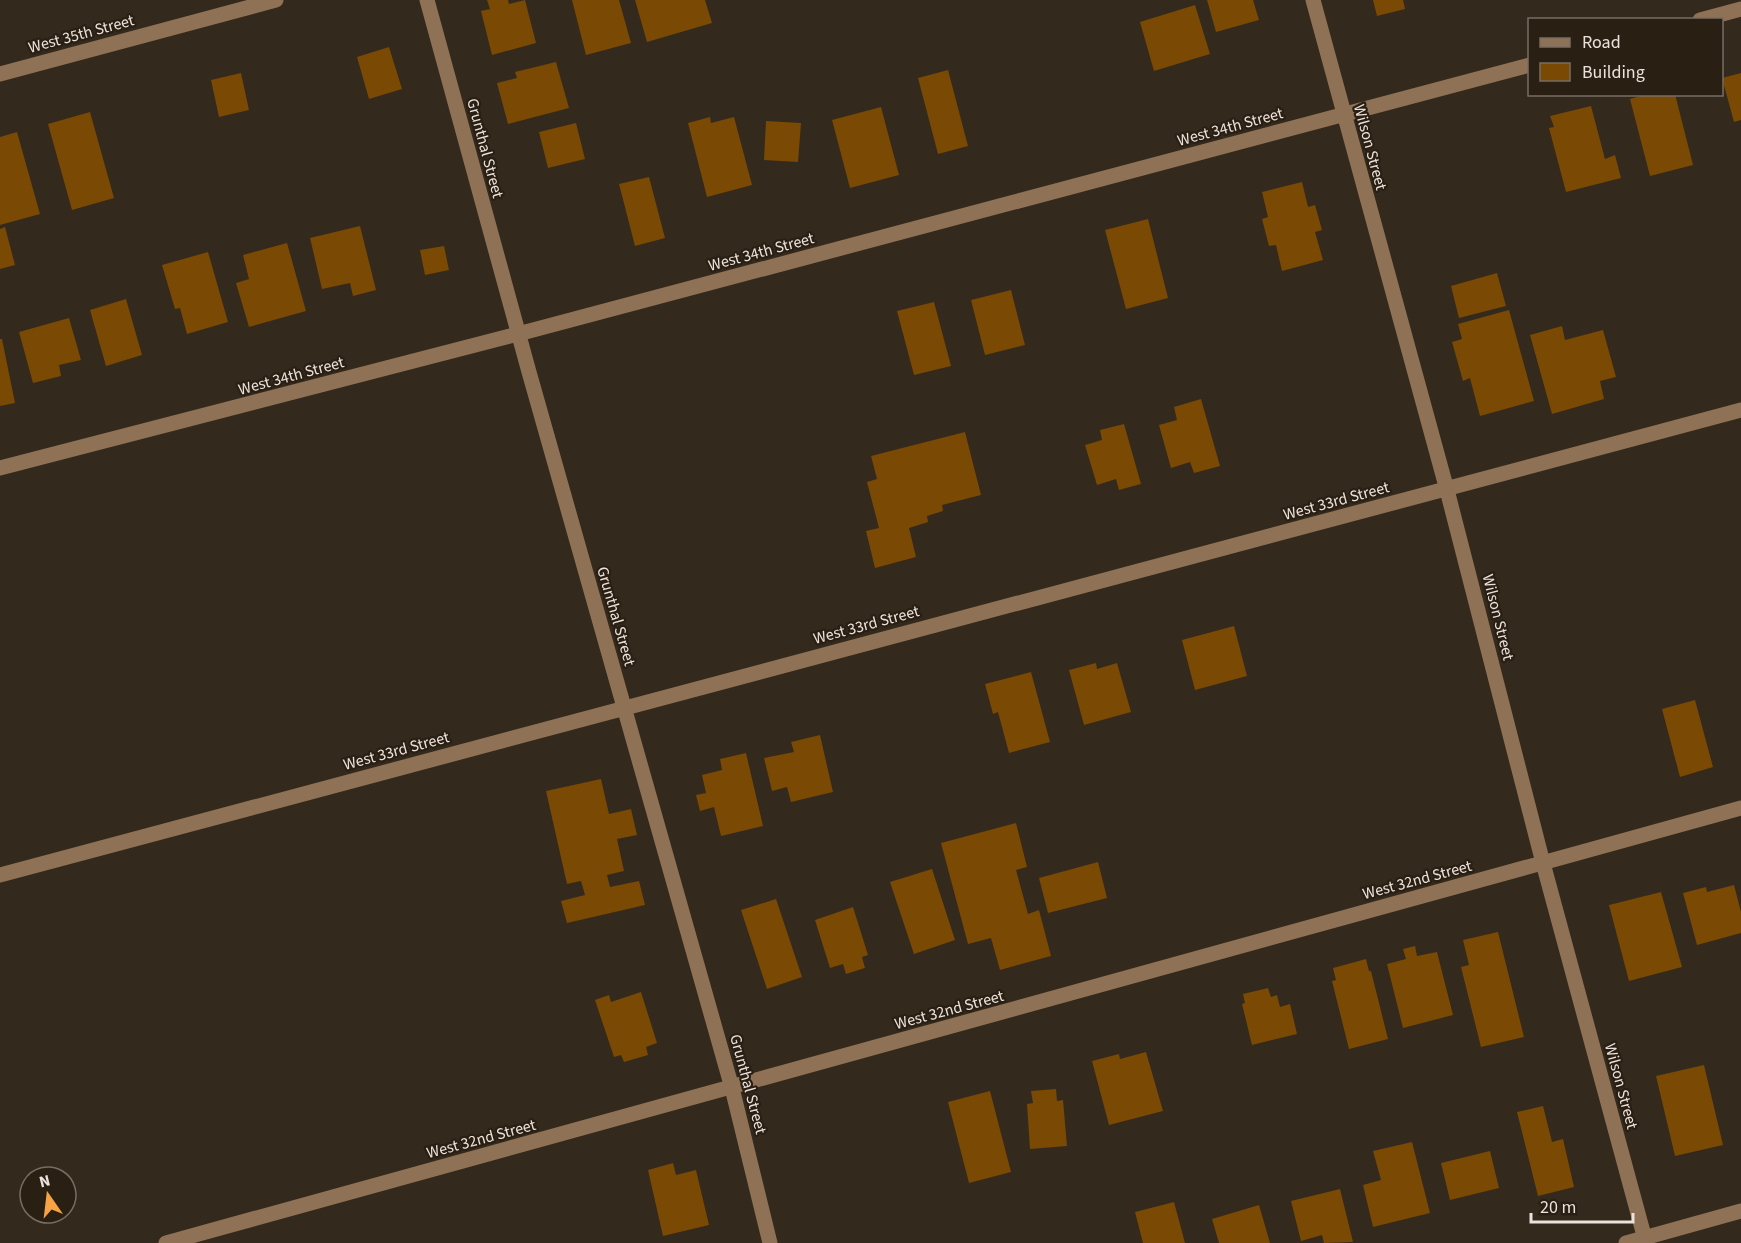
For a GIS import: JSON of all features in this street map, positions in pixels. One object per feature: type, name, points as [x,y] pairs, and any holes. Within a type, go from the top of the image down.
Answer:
[{"type":"street","name":"West 35th Street","points":[[0,74],[276,0]]},
{"type":"street","name":"Grunthal Street","points":[[427,0],[518,334],[732,1088],[770,1243]]},
{"type":"street","name":"Wilson Street","points":[[1313,0],[1447,490],[1543,863],[1646,1240]]},
{"type":"street","points":[[1707,18],[1741,9]]},
{"type":"street","name":"West 34th Street","points":[[0,468],[518,334],[1528,66]]},
{"type":"street","name":"West 33rd Street","points":[[0,875],[1741,410]]},
{"type":"street","name":"West 32nd Street","points":[[166,1243],[1741,808]]},
{"type":"street","points":[[1626,1243],[1646,1240],[1741,1211]]},
{"type":"building","points":[[487,0],[508,0],[509,4],[525,0],[536,43],[492,55],[481,11],[490,9]]},
{"type":"building","points":[[572,0],[619,0],[631,43],[586,55]]},
{"type":"building","points":[[635,0],[705,0],[712,23],[647,42]]},
{"type":"building","points":[[1207,0],[1253,0],[1259,20],[1216,32]]},
{"type":"building","points":[[1373,0],[1403,0],[1405,9],[1377,16]]},
{"type":"building","points":[[1195,5],[1210,54],[1154,71],[1140,22]]},
{"type":"building","points":[[389,47],[402,89],[369,99],[357,57]]},
{"type":"building","points":[[556,62],[569,108],[508,124],[497,83],[517,78],[515,72]]},
{"type":"building","points":[[948,70],[968,146],[938,154],[918,78]]},
{"type":"building","points":[[241,73],[249,110],[219,117],[211,80]]},
{"type":"building","points":[[1741,73],[1741,120],[1734,122],[1723,78]]},
{"type":"building","points":[[1641,96],[1676,96],[1693,165],[1650,176],[1630,99]]},
{"type":"building","points":[[1591,106],[1605,159],[1615,155],[1621,178],[1566,192],[1549,128],[1554,127],[1550,116]]},
{"type":"building","points":[[881,107],[899,175],[850,188],[832,120]]},
{"type":"building","points":[[90,112],[114,198],[72,210],[48,124]]},
{"type":"building","points":[[710,117],[711,123],[734,117],[752,185],[707,197],[688,123]]},
{"type":"building","points":[[766,121],[801,123],[798,162],[764,160]]},
{"type":"building","points":[[576,123],[585,159],[548,168],[539,132]]},
{"type":"building","points":[[17,132],[40,214],[0,225],[0,137]]},
{"type":"building","points":[[649,177],[665,238],[635,246],[619,184]]},
{"type":"building","points":[[1302,182],[1308,207],[1315,205],[1322,230],[1315,232],[1323,260],[1282,271],[1276,245],[1269,246],[1262,219],[1268,217],[1262,192]]},
{"type":"building","points":[[1148,219],[1168,298],[1126,309],[1105,230]]},
{"type":"building","points":[[360,226],[376,290],[353,296],[350,283],[322,289],[310,238]]},
{"type":"building","points":[[5,227],[15,265],[0,269],[0,229]]},
{"type":"building","points":[[287,243],[306,311],[249,327],[236,283],[249,279],[243,255]]},
{"type":"building","points":[[444,246],[449,270],[425,275],[420,250]]},
{"type":"building","points":[[208,252],[228,322],[187,334],[180,308],[175,309],[162,265]]},
{"type":"building","points":[[1497,273],[1506,306],[1459,318],[1451,286]]},
{"type":"building","points":[[1011,290],[1025,345],[985,355],[971,300]]},
{"type":"building","points":[[126,299],[142,355],[106,366],[90,310]]},
{"type":"building","points":[[934,302],[951,366],[914,375],[897,311]]},
{"type":"building","points":[[1509,310],[1534,401],[1480,416],[1470,378],[1463,381],[1452,342],[1462,339],[1458,324]]},
{"type":"building","points":[[69,318],[81,360],[59,365],[61,376],[33,383],[19,332]]},
{"type":"building","points":[[1562,326],[1565,340],[1603,330],[1616,377],[1600,381],[1604,399],[1552,414],[1530,335]]},
{"type":"building","points":[[0,339],[2,339],[15,403],[0,406]]},
{"type":"building","points":[[1201,399],[1220,466],[1194,473],[1190,462],[1171,468],[1159,425],[1177,420],[1174,407]]},
{"type":"building","points":[[1124,424],[1141,484],[1119,490],[1116,479],[1097,485],[1085,445],[1102,440],[1100,430]]},
{"type":"building","points":[[965,432],[981,495],[942,505],[943,511],[927,516],[928,522],[909,528],[916,557],[875,568],[866,531],[879,528],[867,482],[877,479],[871,456]]},
{"type":"building","points":[[1234,626],[1247,676],[1195,690],[1182,640]]},
{"type":"building","points":[[1096,663],[1097,669],[1117,663],[1131,712],[1084,725],[1069,670]]},
{"type":"building","points":[[1031,672],[1050,742],[1009,753],[998,712],[993,714],[985,684]]},
{"type":"building","points":[[1695,700],[1713,767],[1680,777],[1662,709]]},
{"type":"building","points":[[820,735],[833,792],[791,802],[787,787],[772,791],[764,758],[794,752],[791,742]]},
{"type":"building","points":[[746,753],[763,826],[721,836],[714,807],[700,811],[696,795],[706,793],[702,775],[722,770],[720,759]]},
{"type":"building","points":[[601,779],[609,814],[631,809],[637,835],[617,839],[624,871],[607,875],[610,887],[639,881],[645,905],[567,923],[561,901],[585,895],[581,881],[567,884],[546,791]]},
{"type":"building","points":[[1016,823],[1027,867],[1016,870],[1028,914],[1039,910],[1051,956],[1000,970],[991,938],[968,944],[941,843]]},
{"type":"building","points":[[1098,862],[1107,898],[1048,913],[1039,878]]},
{"type":"building","points":[[932,869],[955,940],[914,954],[890,882]]},
{"type":"building","points":[[1734,885],[1741,912],[1741,933],[1697,945],[1683,893],[1706,887],[1707,892]]},
{"type":"building","points":[[1661,892],[1682,967],[1629,981],[1609,905]]},
{"type":"building","points":[[776,899],[802,977],[767,989],[741,910]]},
{"type":"building","points":[[853,907],[868,955],[862,957],[865,968],[846,974],[843,964],[830,968],[815,920]]},
{"type":"building","points":[[1498,932],[1524,1037],[1481,1047],[1461,967],[1469,965],[1463,940]]},
{"type":"building","points":[[1415,946],[1417,956],[1437,952],[1453,1015],[1403,1028],[1387,964],[1406,959],[1403,949]]},
{"type":"building","points":[[1366,959],[1388,1039],[1349,1049],[1332,981],[1336,980],[1333,968]]},
{"type":"building","points":[[1268,988],[1271,997],[1277,995],[1280,1007],[1290,1004],[1297,1034],[1252,1045],[1242,1004],[1245,1003],[1243,994]]},
{"type":"building","points":[[641,992],[657,1043],[646,1047],[648,1055],[624,1062],[621,1055],[614,1057],[595,1000],[609,995],[611,1002]]},
{"type":"building","points":[[1146,1052],[1163,1111],[1109,1125],[1092,1061],[1119,1054],[1120,1059]]},
{"type":"building","points":[[1704,1065],[1723,1145],[1675,1156],[1656,1076]]},
{"type":"building","points":[[1056,1089],[1057,1101],[1063,1100],[1067,1146],[1030,1149],[1027,1104],[1033,1103],[1031,1091]]},
{"type":"building","points":[[990,1091],[1011,1172],[969,1183],[948,1102]]},
{"type":"building","points":[[1543,1106],[1552,1142],[1563,1139],[1574,1187],[1538,1196],[1517,1112]]},
{"type":"building","points":[[1412,1142],[1430,1213],[1373,1227],[1363,1185],[1381,1180],[1373,1151]]},
{"type":"building","points":[[1490,1151],[1499,1188],[1450,1200],[1441,1163]]},
{"type":"building","points":[[673,1163],[676,1175],[696,1170],[709,1225],[663,1236],[648,1170]]},
{"type":"building","points":[[1340,1189],[1353,1242],[1324,1243],[1322,1235],[1301,1241],[1291,1201]]},
{"type":"building","points":[[1174,1202],[1185,1243],[1143,1243],[1135,1212]]},
{"type":"building","points":[[1259,1205],[1270,1243],[1219,1243],[1212,1219]]}]
